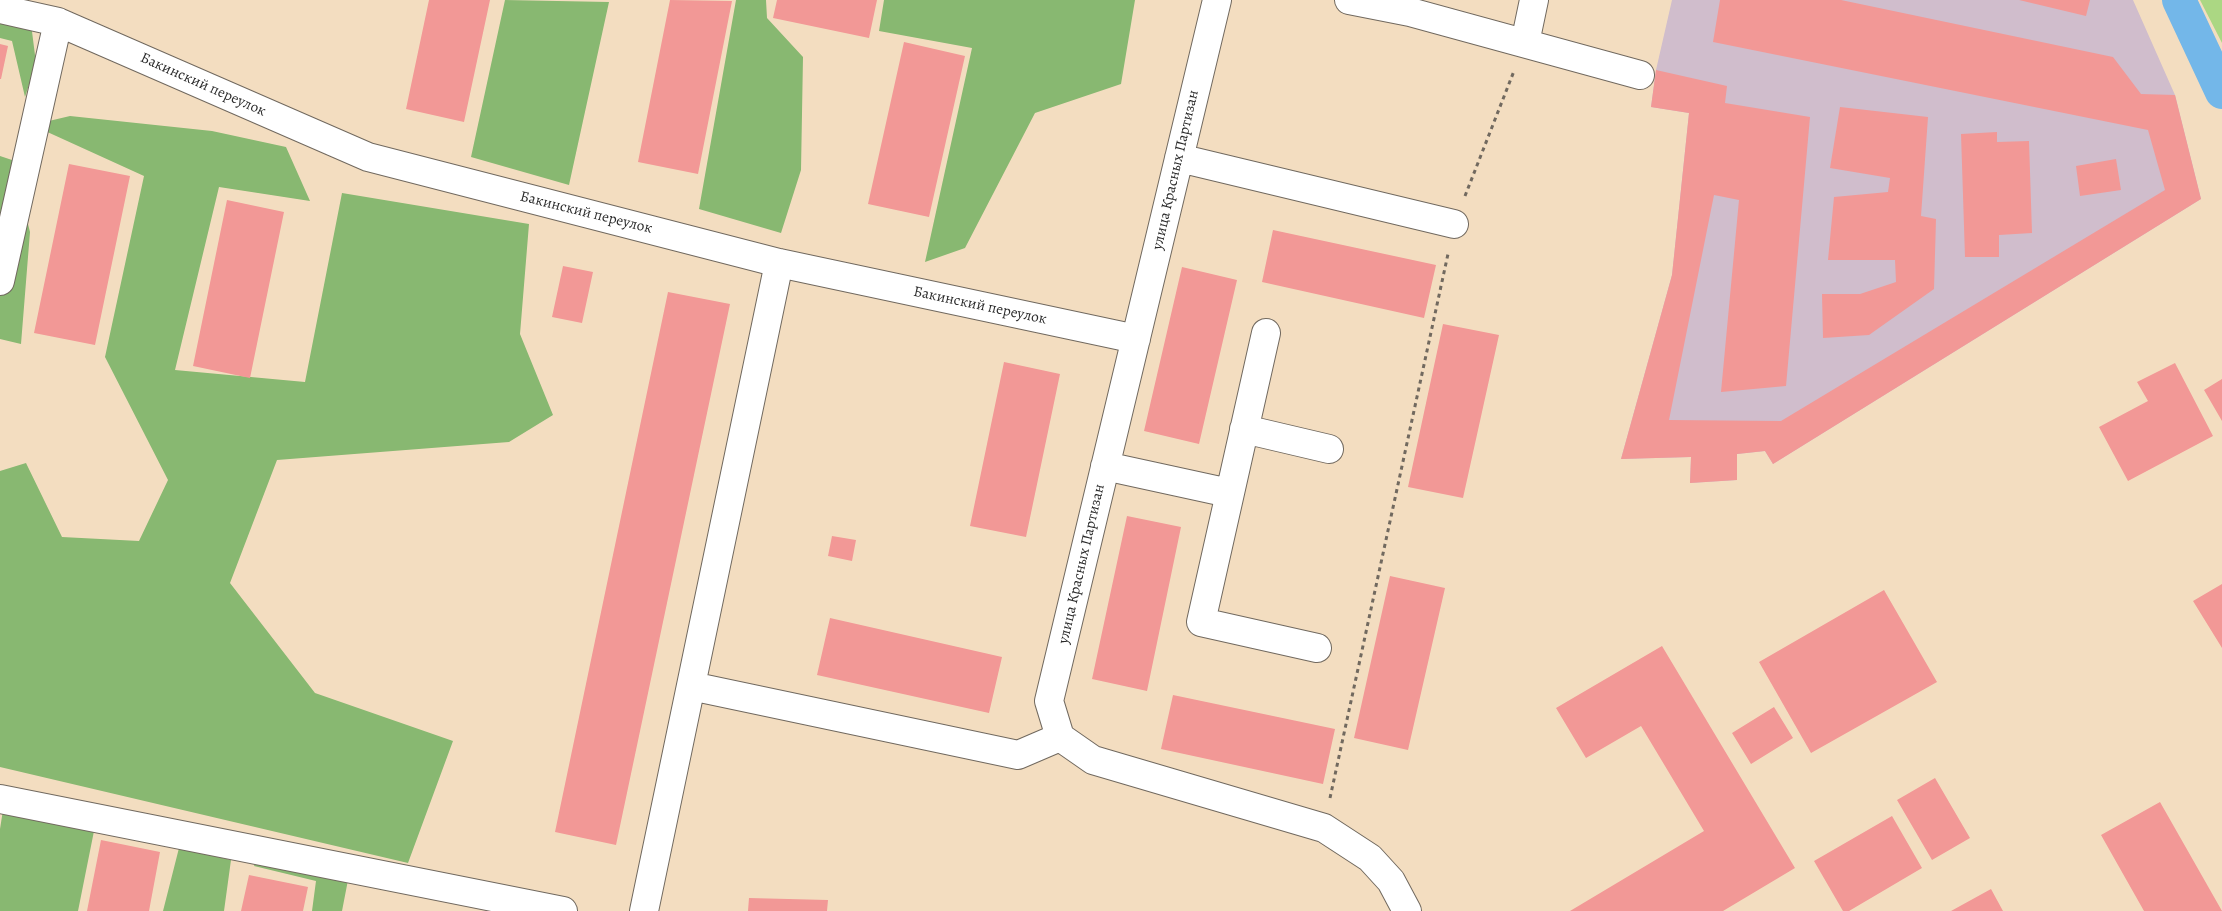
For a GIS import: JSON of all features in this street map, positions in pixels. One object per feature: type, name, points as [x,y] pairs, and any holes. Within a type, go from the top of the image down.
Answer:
[{"type":"street","name":"улица Красных Партизан","points":[[1060,737],[1049,701],[1216,0]]},
{"type":"street","points":[[1349,0],[1408,6],[1524,43],[1640,75]]},
{"type":"street","points":[[1524,43],[1534,0]]},
{"type":"street","name":"Бакинский переулок","points":[[0,9],[58,22],[368,158],[779,263],[1136,339]]},
{"type":"street","points":[[0,281],[58,22]]},
{"type":"street","points":[[1179,158],[1454,224]]},
{"type":"street","points":[[644,911],[779,263]]},
{"type":"street","points":[[1266,333],[1201,622],[1317,648]]},
{"type":"street","points":[[1244,428],[1329,449]]},
{"type":"street","points":[[1105,466],[1229,493]]},
{"type":"street","points":[[691,686],[1018,755],[1060,737],[1094,760],[1324,828],[1370,858],[1391,880],[1408,911]]},
{"type":"street","points":[[0,799],[563,911]]},
{"type":"path","points":[[1324,828],[1454,224],[1524,43]]},
{"type":"shaded area","points":[[1672,0],[2133,0],[2175,95],[2201,199],[1773,464],[1765,451],[1737,454],[1737,480],[1690,483],[1691,457],[1621,459],[1672,275],[1689,113],[1651,107],[1656,70]]},
{"type":"green space","points":[[0,0],[28,0],[36,63],[25,97],[12,41],[0,38]]},
{"type":"green space","points":[[505,0],[609,2],[569,185],[471,157]]},
{"type":"green space","points":[[736,0],[766,0],[767,18],[803,57],[801,170],[781,233],[699,209]]},
{"type":"green space","points":[[884,0],[1135,0],[1121,84],[1035,113],[965,248],[925,262],[972,48],[879,31]]},
{"type":"green space","points":[[2200,0],[2222,0],[2222,43]]},
{"type":"green space","points":[[70,116],[212,131],[286,147],[310,201],[219,187],[175,370],[305,382],[342,193],[529,224],[520,334],[553,415],[509,442],[277,460],[230,583],[315,693],[453,741],[408,863],[0,767],[0,471],[26,463],[62,537],[139,541],[168,480],[105,357],[144,176],[32,125]]},
{"type":"green space","points":[[0,156],[12,160],[30,232],[21,344],[0,339]]},
{"type":"green space","points":[[3,810],[95,826],[78,911],[0,911],[0,829]]},
{"type":"green space","points":[[179,848],[231,860],[224,911],[163,911]]},
{"type":"green space","points":[[257,857],[348,880],[342,911],[312,911],[316,881],[254,866]]},
{"type":"building","points":[[429,0],[490,0],[464,122],[406,109]]},
{"type":"building","points":[[670,0],[732,1],[698,174],[638,162]]},
{"type":"building","points":[[777,0],[877,0],[869,38],[773,18]]},
{"type":"building","points":[[1720,0],[1841,0],[2113,57],[2141,94],[2175,95],[2201,199],[1773,464],[1765,451],[1737,454],[1737,480],[1690,483],[1691,457],[1621,459],[1672,275],[1689,113],[1651,107],[1656,70],[1727,86],[1725,103],[1810,117],[1786,386],[1721,392],[1739,200],[1714,195],[1669,420],[1781,421],[2165,190],[2148,130],[1713,42]]},
{"type":"building","points":[[2019,0],[2090,0],[2086,16]]},
{"type":"building","points":[[904,42],[965,56],[929,217],[868,204]]},
{"type":"building","points":[[0,44],[8,46],[1,79],[0,79]]},
{"type":"building","points":[[1840,107],[1928,117],[1921,216],[1936,219],[1934,289],[1869,335],[1823,338],[1822,294],[1860,294],[1896,282],[1895,260],[1828,260],[1834,197],[1888,192],[1890,178],[1830,168]]},
{"type":"building","points":[[1997,132],[1997,142],[2029,141],[2032,233],[1999,235],[1999,257],[1965,257],[1961,134]]},
{"type":"building","points":[[2116,159],[2121,190],[2080,196],[2076,166]]},
{"type":"building","points":[[69,164],[130,176],[95,345],[34,333]]},
{"type":"building","points":[[227,200],[284,212],[250,378],[193,366]]},
{"type":"building","points":[[1273,230],[1436,265],[1424,318],[1262,282]]},
{"type":"building","points":[[563,266],[593,272],[582,323],[552,317]]},
{"type":"building","points":[[1182,267],[1237,280],[1199,444],[1144,431]]},
{"type":"building","points":[[668,292],[730,304],[616,845],[555,832]]},
{"type":"building","points":[[1443,324],[1499,335],[1463,498],[1408,487]]},
{"type":"building","points":[[1004,362],[1060,374],[1026,537],[970,526]]},
{"type":"building","points":[[2175,363],[2213,436],[2128,481],[2099,427],[2148,401],[2137,382]]},
{"type":"building","points":[[2222,379],[2222,421],[2204,390]]},
{"type":"building","points":[[1127,516],[1181,527],[1147,691],[1092,679]]},
{"type":"building","points":[[832,536],[856,540],[852,561],[828,556]]},
{"type":"building","points":[[1390,576],[1445,588],[1408,750],[1354,738]]},
{"type":"building","points":[[2222,584],[2222,648],[2193,601]]},
{"type":"building","points":[[1884,590],[1937,682],[1811,753],[1759,662]]},
{"type":"building","points":[[830,618],[1002,657],[989,713],[817,675]]},
{"type":"building","points":[[1662,646],[1795,868],[1723,911],[1570,911],[1704,831],[1641,726],[1586,758],[1556,708]]},
{"type":"building","points":[[1173,695],[1335,729],[1323,784],[1161,749]]},
{"type":"building","points":[[1774,707],[1793,738],[1751,764],[1732,733]]},
{"type":"building","points":[[1935,778],[1970,838],[1932,860],[1897,800]]},
{"type":"building","points":[[2160,802],[2222,911],[2144,911],[2101,835]]},
{"type":"building","points":[[1892,816],[1922,868],[1849,911],[1843,911],[1814,861]]},
{"type":"building","points":[[101,840],[160,852],[149,911],[87,911]]},
{"type":"building","points":[[249,875],[308,887],[303,911],[241,911]]},
{"type":"building","points":[[1991,889],[2003,911],[1951,911]]},
{"type":"building","points":[[749,898],[828,900],[827,911],[748,911]]},
{"type":"waterway","points":[[2179,0],[2222,92]]}]
